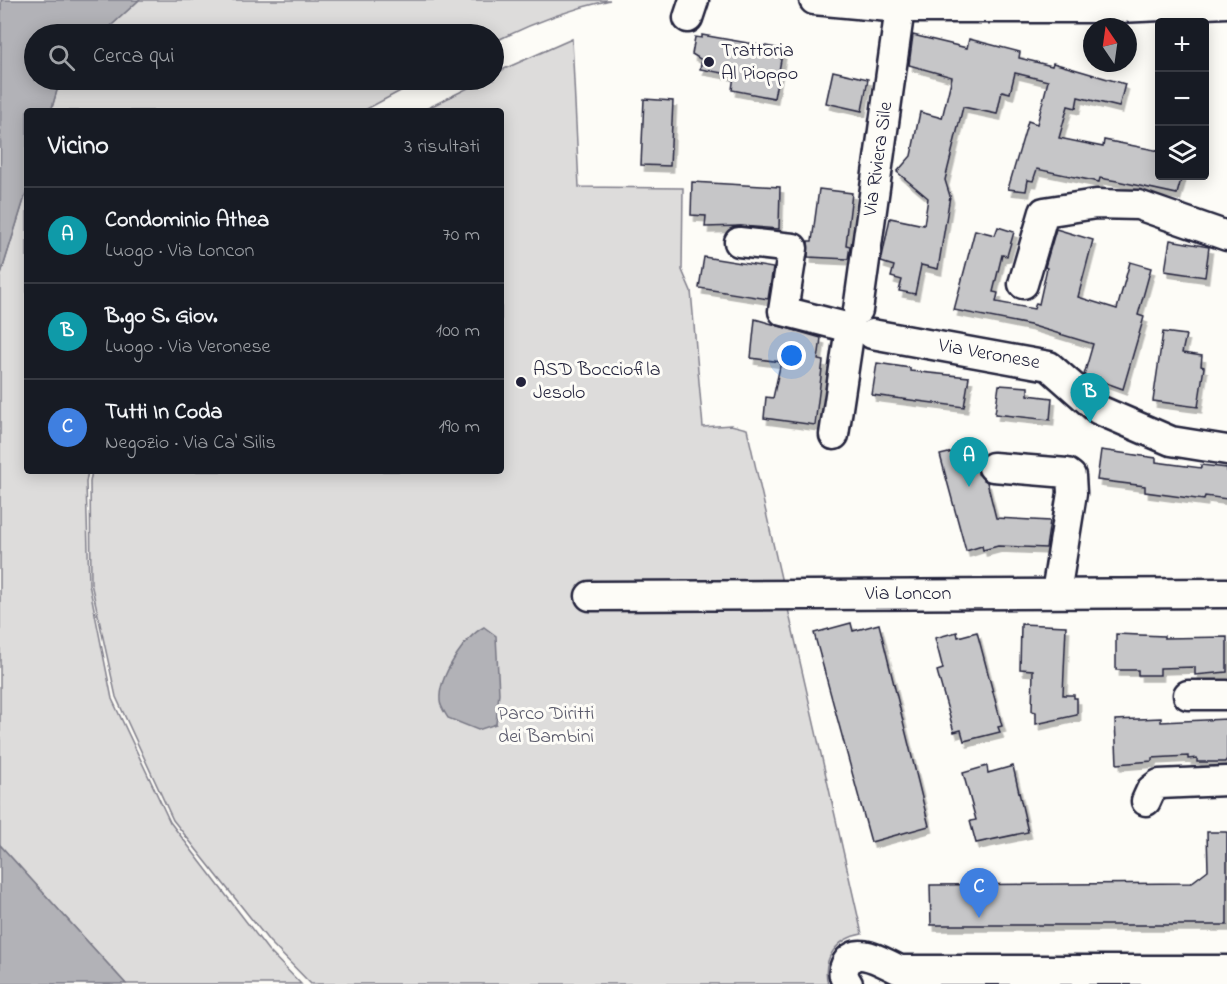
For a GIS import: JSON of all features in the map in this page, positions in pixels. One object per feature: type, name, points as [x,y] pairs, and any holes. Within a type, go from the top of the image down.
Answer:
[{"type":"street","points":[[814,0],[900,8],[1119,8],[1227,3]]},
{"type":"street","name":"Via Riviera Sile","points":[[865,322],[900,8]]},
{"type":"street","points":[[1023,284],[1044,212],[1096,204],[1138,205],[1227,236]]},
{"type":"street","points":[[739,242],[793,248],[783,311],[850,328],[834,435]]},
{"type":"street","name":"Via Veronese","points":[[865,322],[1049,366],[1099,410],[1171,441],[1227,450]]},
{"type":"street","points":[[993,467],[1066,473],[1071,476],[1072,493],[1056,593]]},
{"type":"street","name":"Via Loncon","points":[[590,596],[1227,592]]},
{"type":"street","points":[[1188,695],[1227,695]]},
{"type":"street","points":[[1146,801],[1151,790],[1159,784],[1227,782]]},
{"type":"street","points":[[848,984],[844,976],[845,966],[858,955],[867,955],[889,977],[1227,970]]},
{"type":"green space","points":[[139,0],[610,0],[551,18],[504,37],[504,24],[113,24]]},
{"type":"green space","name":"Parco Diritti dei Bambini","points":[[572,39],[579,187],[683,188],[682,270],[691,291],[703,427],[731,425],[747,429],[862,934],[845,940],[833,951],[827,966],[828,984],[311,984],[269,941],[173,820],[116,697],[91,583],[91,474],[504,474],[504,108],[428,108],[464,90],[504,90],[504,69]]},
{"type":"green space","points":[[57,90],[402,90],[369,108],[52,108]]},
{"type":"green space","points":[[24,200],[24,474],[87,474],[89,584],[112,699],[170,822],[268,950],[301,984],[126,984],[0,845],[0,277]]},
{"type":"shaded area","points":[[1,0],[139,0],[113,24],[24,24],[24,90],[57,90],[52,108],[24,108],[24,200],[0,277]]},
{"type":"shaded area","points":[[484,627],[496,636],[499,693],[496,724],[478,730],[448,718],[440,703],[443,681],[454,659],[469,639]]},
{"type":"shaded area","points":[[0,845],[126,984],[0,984]]},
{"type":"building","points":[[702,35],[783,49],[774,98],[732,90],[734,75],[700,69],[702,60],[692,54],[695,37],[702,38]]},
{"type":"building","points":[[913,35],[967,48],[969,39],[1020,52],[1019,58],[1052,66],[1053,63],[1125,84],[1119,107],[1078,97],[1076,108],[1068,106],[1059,138],[1103,147],[1104,140],[1155,150],[1155,180],[1181,180],[1177,194],[1117,181],[1100,178],[1099,182],[1037,169],[1033,181],[1028,180],[1026,191],[1008,189],[1028,121],[1037,124],[1048,81],[1015,73],[1010,93],[1002,91],[997,114],[963,107],[945,180],[950,196],[938,269],[921,265],[915,294],[899,291],[902,280],[891,277],[894,266],[881,262],[890,218],[924,225],[928,198],[897,172],[911,156],[920,112],[942,118],[952,77],[909,65]]},
{"type":"building","points":[[833,71],[868,79],[862,111],[826,103]]},
{"type":"building","points":[[644,99],[673,101],[670,166],[641,165]]},
{"type":"building","points":[[692,182],[780,187],[779,229],[741,226],[705,227],[706,216],[691,215]]},
{"type":"building","points":[[819,189],[852,193],[846,245],[850,246],[848,259],[808,257],[808,241],[812,241]]},
{"type":"building","points":[[998,227],[1014,232],[1007,256],[1002,255],[993,292],[998,293],[996,302],[1034,309],[1036,303],[1039,304],[1047,268],[1045,267],[1056,229],[1093,240],[1078,297],[1117,309],[1130,262],[1151,268],[1138,315],[1144,317],[1123,389],[1084,375],[1093,344],[1030,325],[954,310],[975,230],[995,235]]},
{"type":"building","points":[[1170,240],[1209,247],[1205,277],[1165,271]]},
{"type":"building","points":[[704,257],[773,268],[768,299],[699,288]]},
{"type":"building","points":[[755,319],[821,338],[818,360],[823,361],[815,425],[764,418],[766,397],[773,398],[781,362],[751,358]]},
{"type":"building","points":[[1163,332],[1186,335],[1182,353],[1202,356],[1201,366],[1204,367],[1198,407],[1153,401]]},
{"type":"building","points":[[877,363],[910,368],[910,371],[969,377],[964,407],[872,395]]},
{"type":"building","points":[[999,385],[1028,387],[1028,395],[1052,398],[1050,420],[995,414]]},
{"type":"building","points":[[1101,450],[1156,458],[1156,462],[1201,468],[1201,465],[1227,468],[1227,499],[1205,496],[1204,500],[1145,492],[1145,486],[1097,480]]},
{"type":"building","points":[[957,451],[959,457],[979,452],[978,474],[987,482],[996,518],[1050,521],[1046,548],[998,546],[983,550],[982,546],[966,551],[940,455]]},
{"type":"building","points":[[851,623],[853,631],[879,624],[929,826],[871,842],[814,633]]},
{"type":"building","points":[[1021,624],[1066,626],[1063,695],[1074,695],[1074,698],[1077,698],[1077,715],[1036,724],[1036,712],[1032,711],[1033,670],[1020,669]]},
{"type":"building","points":[[957,632],[958,637],[977,632],[1002,726],[998,727],[1000,732],[964,741],[961,730],[954,732],[937,671],[943,669],[935,638]]},
{"type":"building","points":[[1116,634],[1164,636],[1164,638],[1227,637],[1227,672],[1195,675],[1195,667],[1160,668],[1160,675],[1138,675],[1138,670],[1116,670]]},
{"type":"building","points":[[1161,718],[1161,722],[1227,719],[1227,759],[1225,762],[1197,762],[1197,758],[1188,759],[1188,756],[1152,758],[1152,761],[1117,764],[1115,720]]},
{"type":"building","points":[[987,766],[988,773],[1013,766],[1028,832],[976,843],[970,821],[976,820],[963,773]]},
{"type":"building","points":[[1207,832],[1227,832],[1227,925],[931,925],[930,885],[1191,883],[1208,870]]},
{"type":"place","name":"Trattoria Al Pioppo","points":[[709,62]]},
{"type":"place","name":"ASD Bocciofila Jesolo","points":[[521,382]]},
{"type":"place","name":"B.go S. Giov.","points":[[1090,423]]},
{"type":"place","name":"Condominio Athea","points":[[969,487]]},
{"type":"place","name":"Tutti In Coda","points":[[979,918]]}]
